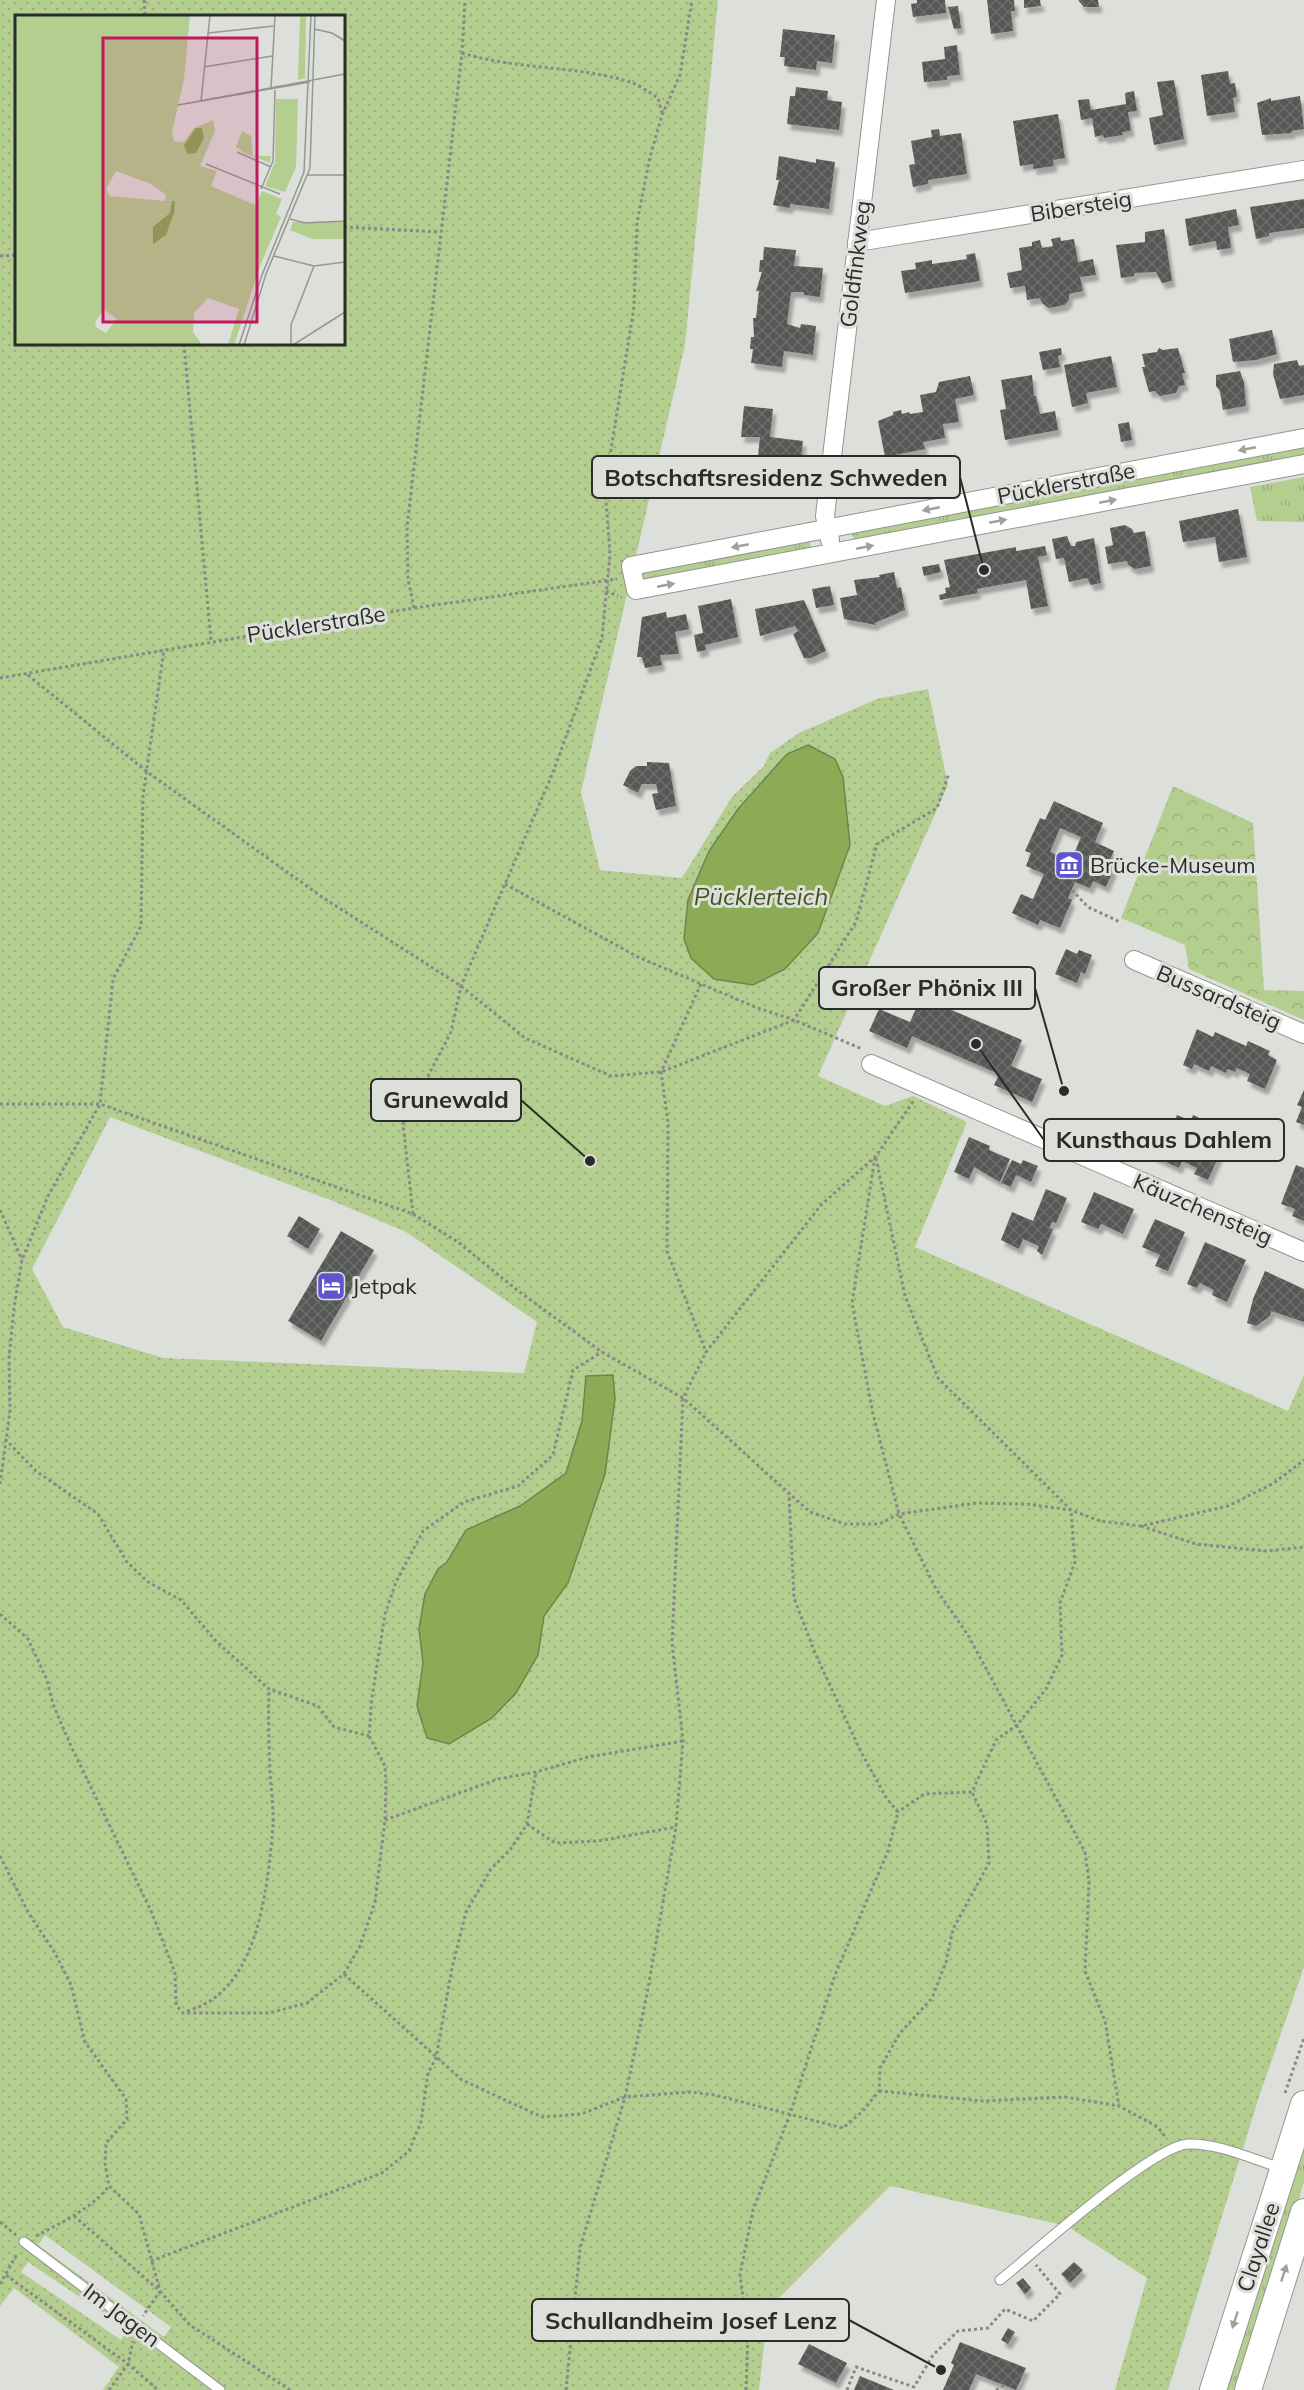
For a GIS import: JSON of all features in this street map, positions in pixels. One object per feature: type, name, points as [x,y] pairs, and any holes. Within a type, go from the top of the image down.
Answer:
[{"type":"main road","name":"Clayallee","points":[[1213,2390],[1304,2104]]},
{"type":"main road","name":"Clayallee","points":[[1248,2390],[1304,2212]]},
{"type":"street","name":"Goldfinkweg","points":[[827,529],[825,516],[886,0]]},
{"type":"street","name":"Bibersteig","points":[[857,242],[1304,170]]},
{"type":"street","name":"Pücklerstraße","points":[[1304,438],[631,566],[636,590],[1304,464]]},
{"type":"street","points":[[827,529],[832,553]]},
{"type":"street","name":"Bussardsteig","points":[[1134,960],[1304,1034]]},
{"type":"street","name":"Käuzchensteig","points":[[871,1064],[1304,1252]]},
{"type":"lane","points":[[1000,2280],[1145,2163],[1172,2147],[1189,2144],[1214,2148],[1283,2168]]},
{"type":"lane","name":"Im Jagen","points":[[24,2241],[220,2390]]},
{"type":"path","points":[[144,0],[145,15]]},
{"type":"path","points":[[414,608],[408,579],[407,527],[462,53],[465,0]]},
{"type":"path","points":[[413,1214],[403,1124],[451,1032],[461,986],[552,775],[602,638],[610,554],[605,487],[634,307],[637,222],[650,157],[662,115],[680,75],[692,0]]},
{"type":"path","points":[[462,53],[483,60],[585,73],[631,82],[658,98],[662,115]]},
{"type":"path","points":[[345,226],[440,232]]},
{"type":"path","points":[[0,256],[15,255]]},
{"type":"path","points":[[184,345],[211,641]]},
{"type":"path","name":"Pücklerstraße","points":[[0,678],[414,608],[633,578]]},
{"type":"path","points":[[0,1484],[10,1411],[9,1359],[14,1307],[22,1260],[48,1196],[100,1104],[113,979],[141,926],[143,796],[164,649]]},
{"type":"path","points":[[28,675],[146,771],[322,897],[461,986],[525,1038],[611,1076],[661,1072],[794,1020],[856,922],[877,844],[937,808],[949,773]]},
{"type":"path","points":[[505,884],[638,957],[852,1045]]},
{"type":"path","points":[[1072,890],[1088,907],[1120,922]]},
{"type":"path","points":[[701,984],[661,1072],[668,1122],[667,1251],[706,1352]]},
{"type":"path","points":[[566,2390],[580,2248],[625,2097],[647,1994],[676,1827],[683,1741],[672,1643],[683,1398],[706,1352],[821,1205],[876,1156],[916,1096]]},
{"type":"path","points":[[0,1104],[100,1104],[413,1214],[458,1242],[517,1290],[602,1352],[683,1398],[810,1512],[845,1524],[879,1524],[899,1514],[977,1503],[1026,1504],[1071,1510],[1100,1521],[1141,1526],[1196,1544],[1266,1551],[1304,1547]]},
{"type":"path","points":[[344,1974],[462,2080],[542,2117],[581,2114],[625,2097],[690,2092],[715,2095],[843,2128],[862,2112],[879,2091],[880,2068],[900,2033],[932,1998],[945,1962],[953,1929],[989,1863],[987,1824],[972,1792],[996,1740],[1017,1725],[1046,1689],[1062,1655],[1060,1604],[1075,1562],[1071,1510],[938,1378],[906,1296],[876,1156]]},
{"type":"path","points":[[876,1156],[852,1303],[873,1414],[899,1514],[936,1589],[968,1635],[1085,1852],[1089,1882],[1085,1971],[1105,2021],[1119,2106]]},
{"type":"path","points":[[0,1210],[22,1260]]},
{"type":"path","points":[[0,1614],[27,1639],[47,1680],[53,1704],[70,1744],[152,1913],[175,1972],[176,2005],[183,2013],[269,2013],[307,2003],[344,1974],[360,1946],[375,1902],[385,1820],[386,1766],[369,1736],[372,1697],[386,1614],[415,1543],[423,1531],[464,1502],[518,1486],[553,1455],[559,1436],[562,1407],[573,1370],[602,1352]]},
{"type":"path","points":[[5,1439],[36,1471],[98,1514],[127,1562],[148,1582],[181,1600],[216,1641],[269,1689],[318,1706],[334,1727],[369,1736]]},
{"type":"path","points":[[1141,1526],[1228,1506],[1274,1483],[1304,1460]]},
{"type":"path","points":[[789,1494],[794,1598],[815,1653],[861,1752],[887,1799],[898,1812]]},
{"type":"path","points":[[183,2013],[199,2008],[219,1996],[237,1975],[249,1951],[260,1914],[273,1828],[268,1730],[269,1689]]},
{"type":"path","points":[[385,1820],[498,1779],[536,1772],[588,1757],[683,1741]]},
{"type":"path","points":[[151,2261],[382,2173],[409,2151],[421,2122],[428,2073],[436,2058],[452,1968],[466,1912],[491,1869],[510,1850],[528,1824],[536,1772]]},
{"type":"path","points":[[746,2390],[748,2333],[740,2275],[753,2210],[790,2114],[835,1975],[888,1851],[898,1812],[924,1794],[972,1792]]},
{"type":"path","points":[[528,1824],[555,1843],[598,1840],[676,1827]]},
{"type":"path","points":[[0,1856],[28,1912],[55,1953],[71,1985],[85,2042],[126,2099],[127,2119],[106,2143],[105,2163],[109,2186],[139,2214],[160,2291]]},
{"type":"path","points":[[879,2091],[983,2101],[1065,2097],[1119,2106],[1158,2127],[1172,2147]]},
{"type":"path","points":[[0,2284],[24,2241],[74,2216],[94,2202],[109,2186]]},
{"type":"path","points":[[74,2216],[160,2291],[190,2325],[290,2390]]},
{"type":"path","points":[[0,2222],[24,2241]]},
{"type":"path","points":[[847,2390],[856,2367],[914,2387],[933,2355],[958,2331],[988,2328],[1005,2309],[1034,2321],[1060,2294],[1029,2257]]},
{"type":"path","points":[[6,2275],[128,2364],[158,2390]]},
{"type":"path","points":[[109,2390],[128,2364],[137,2325],[160,2291]]},
{"type":"path","points":[[996,2390],[1004,2385]]},
{"type":"green space","points":[[0,0],[718,0],[685,345],[581,792],[600,870],[682,878],[732,797],[764,766],[770,753],[799,733],[877,699],[928,689],[948,785],[818,1076],[885,1106],[913,1096],[967,1122],[915,1247],[1288,1411],[1304,1375],[1304,1967],[1258,2100],[1168,2390],[1115,2390],[1147,2278],[1067,2226],[890,2186],[768,2309],[759,2390],[103,2390],[119,2367],[14,2288],[0,2306]],"holes":[[[110,1117],[333,1201],[406,1232],[537,1322],[524,1373],[163,1358],[63,1327],[32,1269]],[[45,2235],[171,2327],[164,2337],[38,2245]],[[28,2262],[127,2329],[121,2340],[21,2272]]]},
{"type":"green space","points":[[1304,445],[1304,456],[855,541],[851,533]]},
{"type":"green space","points":[[1304,477],[1304,522],[1257,521],[1250,487]]},
{"type":"green space","points":[[809,539],[811,549],[644,580],[642,570]]},
{"type":"green space","points":[[1173,786],[1253,823],[1264,990],[1304,991],[1304,1020],[1189,969],[1185,945],[1121,918]]},
{"type":"green space","points":[[1304,2132],[1304,2182],[1238,2390],[1222,2390]]},
{"type":"water","name":"Pücklerteich","points":[[808,745],[835,759],[843,777],[850,845],[818,933],[785,969],[753,985],[714,979],[691,958],[684,939],[688,900],[709,851],[738,809],[787,754]]},
{"type":"water","points":[[613,1375],[615,1399],[605,1474],[568,1583],[544,1616],[538,1655],[516,1693],[492,1718],[449,1744],[427,1738],[417,1706],[423,1663],[419,1629],[425,1594],[438,1569],[447,1562],[466,1530],[520,1506],[566,1473],[582,1421],[586,1376]]},
{"type":"building","points":[[917,0],[945,0],[946,13],[913,17],[911,4],[917,3]]},
{"type":"building","points":[[987,0],[1014,0],[1015,11],[1011,11],[1013,31],[991,34]]},
{"type":"building","points":[[1024,0],[1040,0],[1041,6],[1024,8]]},
{"type":"building","points":[[1078,0],[1098,0],[1099,7],[1084,7]]},
{"type":"building","points":[[958,6],[961,28],[954,29],[948,7]]},
{"type":"building","points":[[783,29],[835,35],[832,63],[817,61],[816,70],[784,66],[785,57],[780,57]]},
{"type":"building","points":[[957,45],[960,75],[947,76],[947,80],[924,82],[922,62],[945,59],[944,47]]},
{"type":"building","points":[[1228,71],[1230,84],[1235,83],[1237,97],[1233,98],[1235,112],[1207,116],[1201,75]]},
{"type":"building","points":[[1174,80],[1184,139],[1154,145],[1149,118],[1163,115],[1157,82]]},
{"type":"building","points":[[796,87],[828,91],[827,100],[842,102],[839,130],[787,124],[790,96],[795,96]]},
{"type":"building","points":[[1134,91],[1137,111],[1128,112],[1131,131],[1122,132],[1123,135],[1095,137],[1092,118],[1081,120],[1078,100],[1089,99],[1091,110],[1126,104],[1125,93]]},
{"type":"building","points":[[1300,96],[1304,129],[1291,131],[1292,133],[1262,135],[1257,103],[1271,98],[1271,101]]},
{"type":"building","points":[[1058,114],[1065,158],[1053,160],[1054,166],[1033,169],[1033,164],[1020,166],[1013,121]]},
{"type":"building","points":[[939,129],[940,136],[961,133],[967,174],[928,180],[928,184],[913,187],[909,165],[915,164],[911,141],[932,137],[931,130]]},
{"type":"building","points":[[779,156],[816,163],[816,159],[835,162],[829,209],[790,204],[790,208],[773,205],[779,180],[776,180]]},
{"type":"building","points":[[1304,199],[1304,228],[1269,233],[1269,236],[1256,239],[1250,207]]},
{"type":"building","points":[[1236,209],[1239,225],[1228,227],[1231,248],[1217,250],[1216,241],[1189,246],[1185,219]]},
{"type":"building","points":[[1164,229],[1172,281],[1162,283],[1156,272],[1134,273],[1134,276],[1121,278],[1116,245],[1145,242],[1145,232]]},
{"type":"building","points":[[1060,237],[1061,241],[1074,239],[1078,262],[1093,259],[1096,275],[1080,277],[1083,291],[1069,294],[1069,300],[1065,305],[1049,308],[1042,303],[1040,298],[1027,300],[1025,286],[1010,288],[1007,273],[1022,270],[1019,248],[1032,246],[1032,242],[1040,240],[1042,248],[1053,246],[1051,239]]},
{"type":"building","points":[[764,247],[796,250],[794,266],[823,268],[820,297],[804,295],[804,292],[791,292],[787,324],[800,328],[801,324],[816,326],[813,355],[784,351],[782,367],[751,363],[753,349],[750,349],[751,337],[754,337],[753,318],[756,318],[759,291],[756,291],[762,272],[759,272]]},
{"type":"building","points":[[975,253],[980,281],[905,293],[901,271],[916,269],[915,263],[932,260],[932,264],[967,259],[966,255]]},
{"type":"building","points":[[1272,330],[1277,354],[1256,360],[1233,362],[1229,339]]},
{"type":"building","points":[[1061,348],[1062,355],[1058,356],[1060,367],[1043,370],[1039,352]]},
{"type":"building","points":[[1159,348],[1163,350],[1178,348],[1185,373],[1182,373],[1185,385],[1179,386],[1176,393],[1160,396],[1155,391],[1149,392],[1142,367],[1145,367],[1142,354],[1157,352]]},
{"type":"building","points":[[1111,356],[1117,387],[1086,393],[1088,403],[1072,407],[1064,365]]},
{"type":"building","points":[[1297,360],[1299,366],[1304,365],[1304,395],[1280,399],[1273,374],[1274,364]]},
{"type":"building","points":[[1240,371],[1244,383],[1246,406],[1223,410],[1220,391],[1216,386],[1216,375]]},
{"type":"building","points":[[1032,375],[1034,396],[1036,396],[1040,414],[1055,411],[1058,430],[1005,440],[1000,410],[1006,409],[1001,380]]},
{"type":"building","points":[[970,376],[974,395],[955,399],[959,422],[943,424],[945,438],[923,442],[925,449],[885,457],[878,421],[901,410],[902,414],[923,412],[920,395],[936,392],[939,382]]},
{"type":"building","points":[[744,406],[773,409],[770,437],[803,441],[801,458],[795,457],[795,461],[787,460],[784,487],[755,484],[760,437],[741,437]]},
{"type":"building","points":[[1129,422],[1132,440],[1121,442],[1118,424]]},
{"type":"building","points":[[1238,509],[1247,557],[1219,562],[1215,537],[1183,542],[1179,521]]},
{"type":"building","points":[[1125,525],[1134,533],[1145,531],[1151,566],[1135,569],[1128,565],[1127,561],[1108,564],[1105,547],[1113,545],[1110,528]]},
{"type":"building","points":[[1067,536],[1071,546],[1075,546],[1076,542],[1094,538],[1101,583],[1091,585],[1087,578],[1069,582],[1064,558],[1056,559],[1052,539]]},
{"type":"building","points":[[1045,546],[1047,555],[1038,557],[1048,606],[1031,609],[1026,580],[977,589],[978,593],[940,600],[939,595],[946,593],[945,588],[950,587],[944,560],[1016,547],[1016,551]]},
{"type":"building","points":[[939,564],[941,572],[924,576],[922,567]]},
{"type":"building","points":[[894,572],[897,588],[901,587],[905,610],[875,623],[876,625],[844,619],[840,598],[857,595],[854,580],[880,577],[879,575]]},
{"type":"building","points":[[830,586],[834,605],[816,608],[812,589]]},
{"type":"building","points":[[731,599],[738,637],[705,645],[706,650],[697,652],[694,635],[703,633],[698,606]]},
{"type":"building","points":[[804,600],[826,651],[811,658],[804,658],[793,634],[798,631],[795,626],[760,636],[755,609]]},
{"type":"building","points":[[666,612],[667,618],[686,614],[689,629],[675,632],[679,654],[660,655],[662,665],[645,668],[642,657],[637,657],[642,617]]},
{"type":"building","points":[[647,762],[669,763],[676,806],[656,810],[652,794],[658,793],[656,784],[642,784],[638,793],[623,785],[630,771],[636,766],[647,766]]},
{"type":"building","name":"Brücke-Museum","points":[[1054,801],[1103,823],[1095,842],[1114,851],[1109,863],[1115,866],[1106,887],[1093,881],[1090,888],[1075,882],[1068,898],[1072,900],[1060,928],[1040,920],[1038,925],[1012,913],[1021,894],[1033,899],[1044,874],[1026,866],[1031,853],[1025,851],[1040,818],[1045,820]],"holes":[[[1060,828],[1081,837],[1071,861],[1050,852]]]},
{"type":"building","points":[[1066,949],[1077,954],[1079,950],[1092,955],[1085,974],[1081,972],[1077,983],[1055,974]]},
{"type":"building","points":[[921,997],[1022,1040],[1011,1066],[1042,1079],[1032,1102],[994,1085],[999,1074],[912,1036],[907,1048],[869,1031],[879,1009],[910,1022]]},
{"type":"building","points":[[1197,1029],[1213,1037],[1215,1032],[1246,1046],[1248,1041],[1270,1051],[1268,1055],[1277,1060],[1265,1089],[1247,1081],[1250,1074],[1237,1068],[1235,1072],[1228,1069],[1226,1073],[1211,1066],[1209,1071],[1194,1064],[1192,1069],[1183,1065]]},
{"type":"building","points":[[1304,1090],[1304,1125],[1296,1122],[1302,1107],[1297,1105]]},
{"type":"building","points":[[1177,1115],[1191,1121],[1193,1115],[1222,1128],[1214,1148],[1221,1151],[1208,1180],[1194,1174],[1197,1168],[1182,1161],[1179,1168],[1151,1155],[1164,1126],[1170,1129]]},
{"type":"building","points":[[969,1137],[990,1146],[989,1150],[1010,1159],[1000,1182],[974,1167],[969,1179],[954,1172]]},
{"type":"building","points":[[1012,1160],[1021,1164],[1023,1160],[1038,1166],[1031,1182],[1016,1175],[1011,1187],[1001,1183]]},
{"type":"building","points":[[1296,1165],[1304,1168],[1304,1221],[1292,1216],[1295,1209],[1281,1204]]},
{"type":"building","points":[[1046,1189],[1067,1198],[1056,1223],[1052,1222],[1049,1228],[1053,1229],[1042,1255],[1037,1251],[1039,1246],[1023,1239],[1019,1249],[1001,1240],[1012,1212],[1033,1221]]},
{"type":"building","points":[[1094,1192],[1134,1209],[1123,1234],[1101,1224],[1098,1229],[1081,1222]]},
{"type":"building","points":[[299,1216],[320,1229],[308,1249],[287,1236]]},
{"type":"building","points":[[1155,1219],[1185,1232],[1168,1271],[1155,1266],[1160,1255],[1142,1247]]},
{"type":"building","name":"Jetpak","points":[[341,1231],[374,1250],[321,1341],[288,1321]]},
{"type":"building","points":[[1205,1242],[1246,1260],[1227,1302],[1212,1295],[1214,1290],[1200,1283],[1197,1288],[1187,1284]]},
{"type":"building","points":[[1265,1271],[1304,1289],[1304,1322],[1271,1311],[1270,1316],[1256,1326],[1247,1323],[1253,1299]]},
{"type":"building","points":[[1074,2262],[1083,2270],[1070,2283],[1061,2274]]},
{"type":"building","points":[[1023,2278],[1031,2288],[1025,2294],[1016,2283]]},
{"type":"building","points":[[1008,2328],[1015,2332],[1008,2344],[1001,2340]]},
{"type":"building","points":[[960,2342],[1026,2368],[1016,2390],[976,2374],[969,2390],[943,2390],[954,2365],[951,2363]]},
{"type":"building","points":[[809,2344],[847,2363],[836,2383],[798,2364]]},
{"type":"building","points":[[860,2376],[894,2390],[854,2390]]},
{"type":"place","name":"Botschaftsresidenz Schweden","points":[[984,570]]},
{"type":"place","name":"Brücke-Museum","points":[[1069,865]]},
{"type":"place","name":"Kunsthaus Dahlem","points":[[976,1044]]},
{"type":"place","name":"Großer Phönix III","points":[[1064,1091]]},
{"type":"place","name":"Grunewald","points":[[590,1161]]},
{"type":"place","name":"Jetpak","points":[[331,1286]]},
{"type":"place","name":"Schullandheim Josef Lenz","points":[[941,2370]]}]
